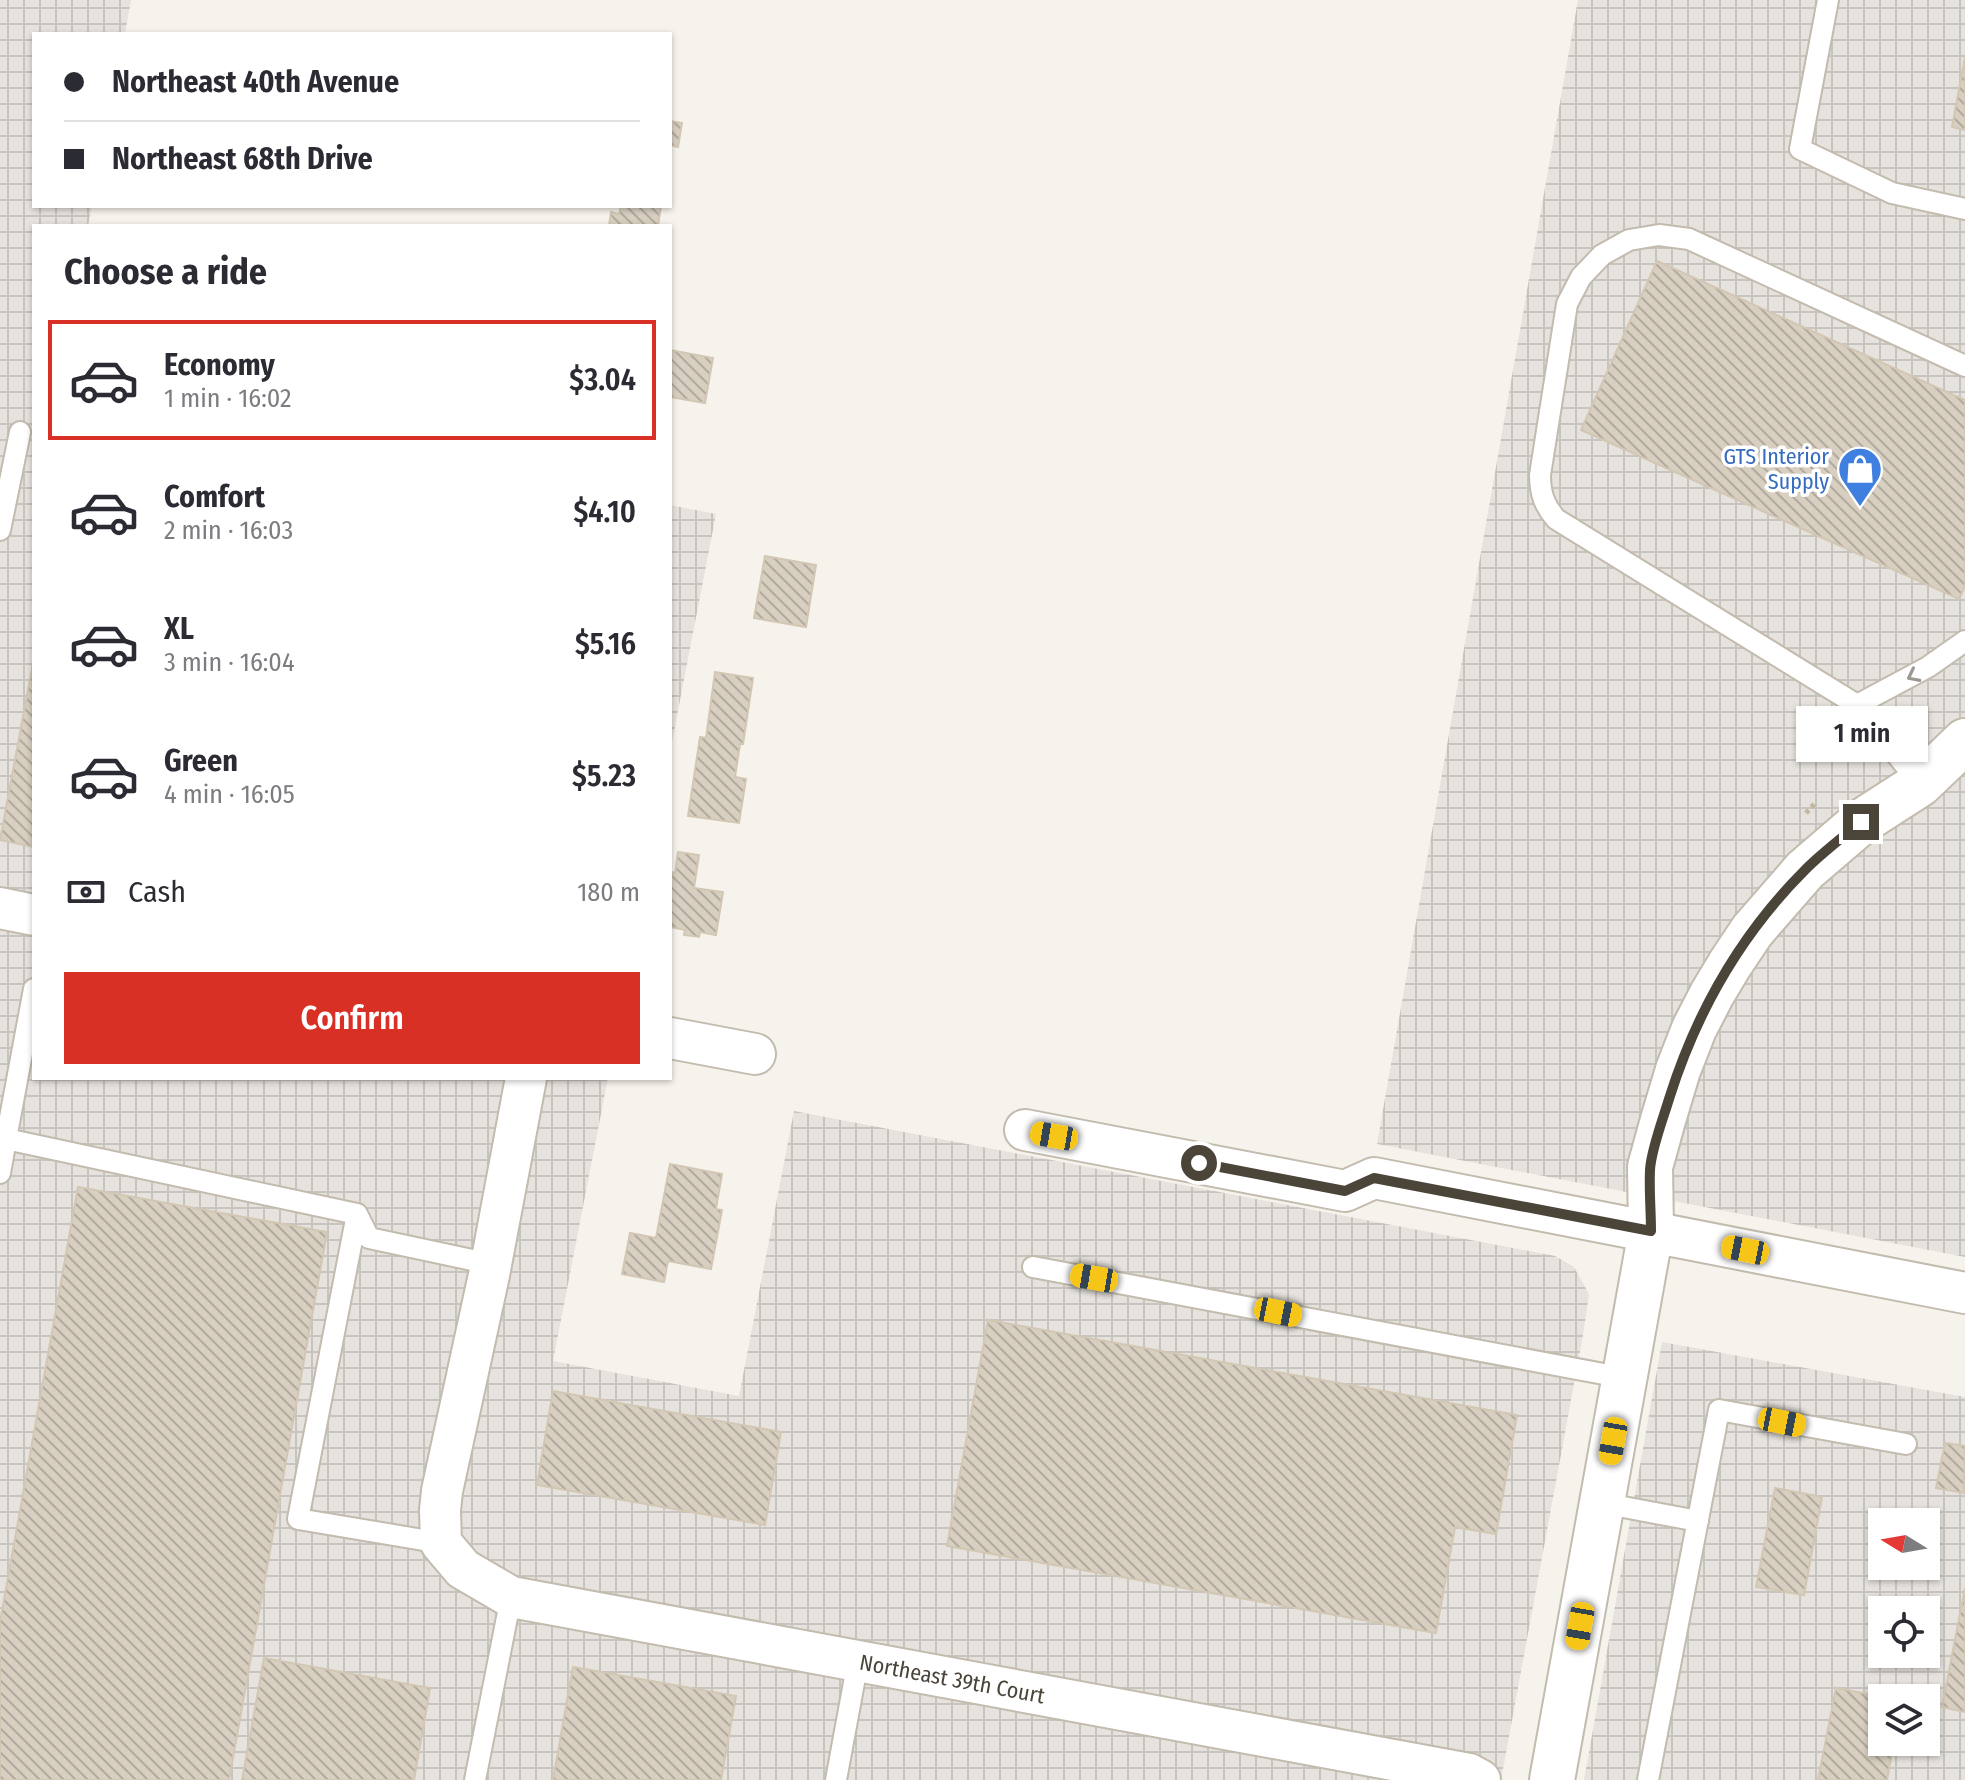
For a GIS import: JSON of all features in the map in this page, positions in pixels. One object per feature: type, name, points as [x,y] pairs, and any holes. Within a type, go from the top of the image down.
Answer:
[{"type":"street","points":[[1552,1780],[1651,1231],[1650,1167],[1678,1070],[1694,1029],[1752,931],[1805,870],[1861,822],[1920,784],[1965,741]]},
{"type":"street","points":[[1920,784],[1965,772]]},
{"type":"street","points":[[0,908],[32,915]]},
{"type":"street","points":[[672,1038],[755,1054]]},
{"type":"street","points":[[441,1543],[442,1491],[491,1264],[526,1080]]},
{"type":"street","points":[[1025,1130],[1345,1191],[1374,1178],[1965,1293]]},
{"type":"street","name":"Northeast 39th Court","points":[[441,1543],[463,1569],[511,1597],[1469,1774],[1480,1780]]},
{"type":"lane","points":[[1828,0],[1800,149],[1892,193],[1965,209]]},
{"type":"lane","points":[[1920,784],[1857,705],[1556,519],[1540,491],[1540,475],[1567,304],[1581,277],[1602,255],[1629,240],[1659,235],[1689,239],[1965,366]]},
{"type":"lane","points":[[0,530],[20,432]]},
{"type":"lane","points":[[1857,705],[1928,667],[1965,641]]},
{"type":"lane","points":[[0,1173],[32,1000]]},
{"type":"lane","points":[[6,1139],[357,1214]]},
{"type":"lane","points":[[357,1214],[369,1238],[491,1264]]},
{"type":"lane","points":[[357,1214],[298,1519],[441,1543]]},
{"type":"lane","points":[[1033,1267],[1625,1378]]},
{"type":"lane","points":[[1648,1780],[1719,1410],[1906,1444]]},
{"type":"lane","points":[[1602,1503],[1698,1521]]},
{"type":"lane","points":[[475,1780],[511,1597]]},
{"type":"lane","points":[[836,1780],[858,1661]]},
{"type":"shaded area","points":[[0,0],[131,0],[125,32],[32,32],[32,208],[92,208],[88,224],[32,224],[32,1080],[608,1080],[553,1361],[739,1396],[794,1111],[1555,1256],[1574,1267],[1589,1294],[1501,1780],[0,1780]]},
{"type":"shaded area","points":[[1578,0],[1965,0],[1965,1257],[1377,1144]]},
{"type":"shaded area","points":[[672,505],[716,514],[672,742]]},
{"type":"shaded area","points":[[1662,1342],[1965,1397],[1965,1780],[1584,1780]]},
{"type":"building","points":[[1965,57],[1965,130],[1952,127]]},
{"type":"building","points":[[672,121],[682,123],[678,147],[672,146]]},
{"type":"building","points":[[620,208],[661,208],[658,224],[609,224],[611,212],[619,214]]},
{"type":"building","name":"GTS Interior Supply","points":[[1657,261],[1965,400],[1965,586],[1959,599],[1581,430]]},
{"type":"building","points":[[672,350],[713,358],[705,403],[672,397]]},
{"type":"building","points":[[765,556],[816,565],[806,627],[754,618]]},
{"type":"building","points":[[32,669],[32,847],[0,840]]},
{"type":"building","points":[[715,672],[753,678],[735,777],[746,779],[739,823],[688,816],[700,737],[706,738]]},
{"type":"building","points":[[678,852],[699,855],[694,888],[723,892],[716,935],[700,932],[699,937],[684,935],[685,930],[672,927],[672,872],[675,873]]},
{"type":"building","points":[[670,1164],[722,1174],[716,1209],[722,1210],[711,1269],[668,1261],[664,1282],[622,1274],[630,1233],[656,1238]]},
{"type":"building","points":[[78,1187],[327,1232],[229,1780],[0,1780],[0,1622]]},
{"type":"building","points":[[988,1320],[1517,1415],[1496,1534],[1455,1527],[1436,1633],[947,1546]]},
{"type":"building","points":[[553,1391],[781,1432],[765,1525],[537,1485]]},
{"type":"building","points":[[1945,1443],[1965,1446],[1964,1493],[1936,1488]]},
{"type":"building","points":[[1775,1488],[1822,1497],[1804,1595],[1756,1587]]},
{"type":"building","points":[[1965,1588],[1965,1712],[1942,1707]]},
{"type":"building","points":[[264,1658],[430,1688],[414,1780],[242,1780]]},
{"type":"building","points":[[573,1667],[736,1696],[721,1780],[553,1780]]},
{"type":"building","points":[[1836,1688],[1868,1694],[1868,1756],[1891,1756],[1887,1780],[1818,1780]]},
{"type":"place","name":"GTS Interior Supply","points":[[1860,508]]},
{"type":"route","points":[[1199,1163],[1345,1191],[1374,1178],[1651,1231],[1650,1167],[1678,1070],[1694,1029],[1752,931],[1805,870],[1861,822]]}]
